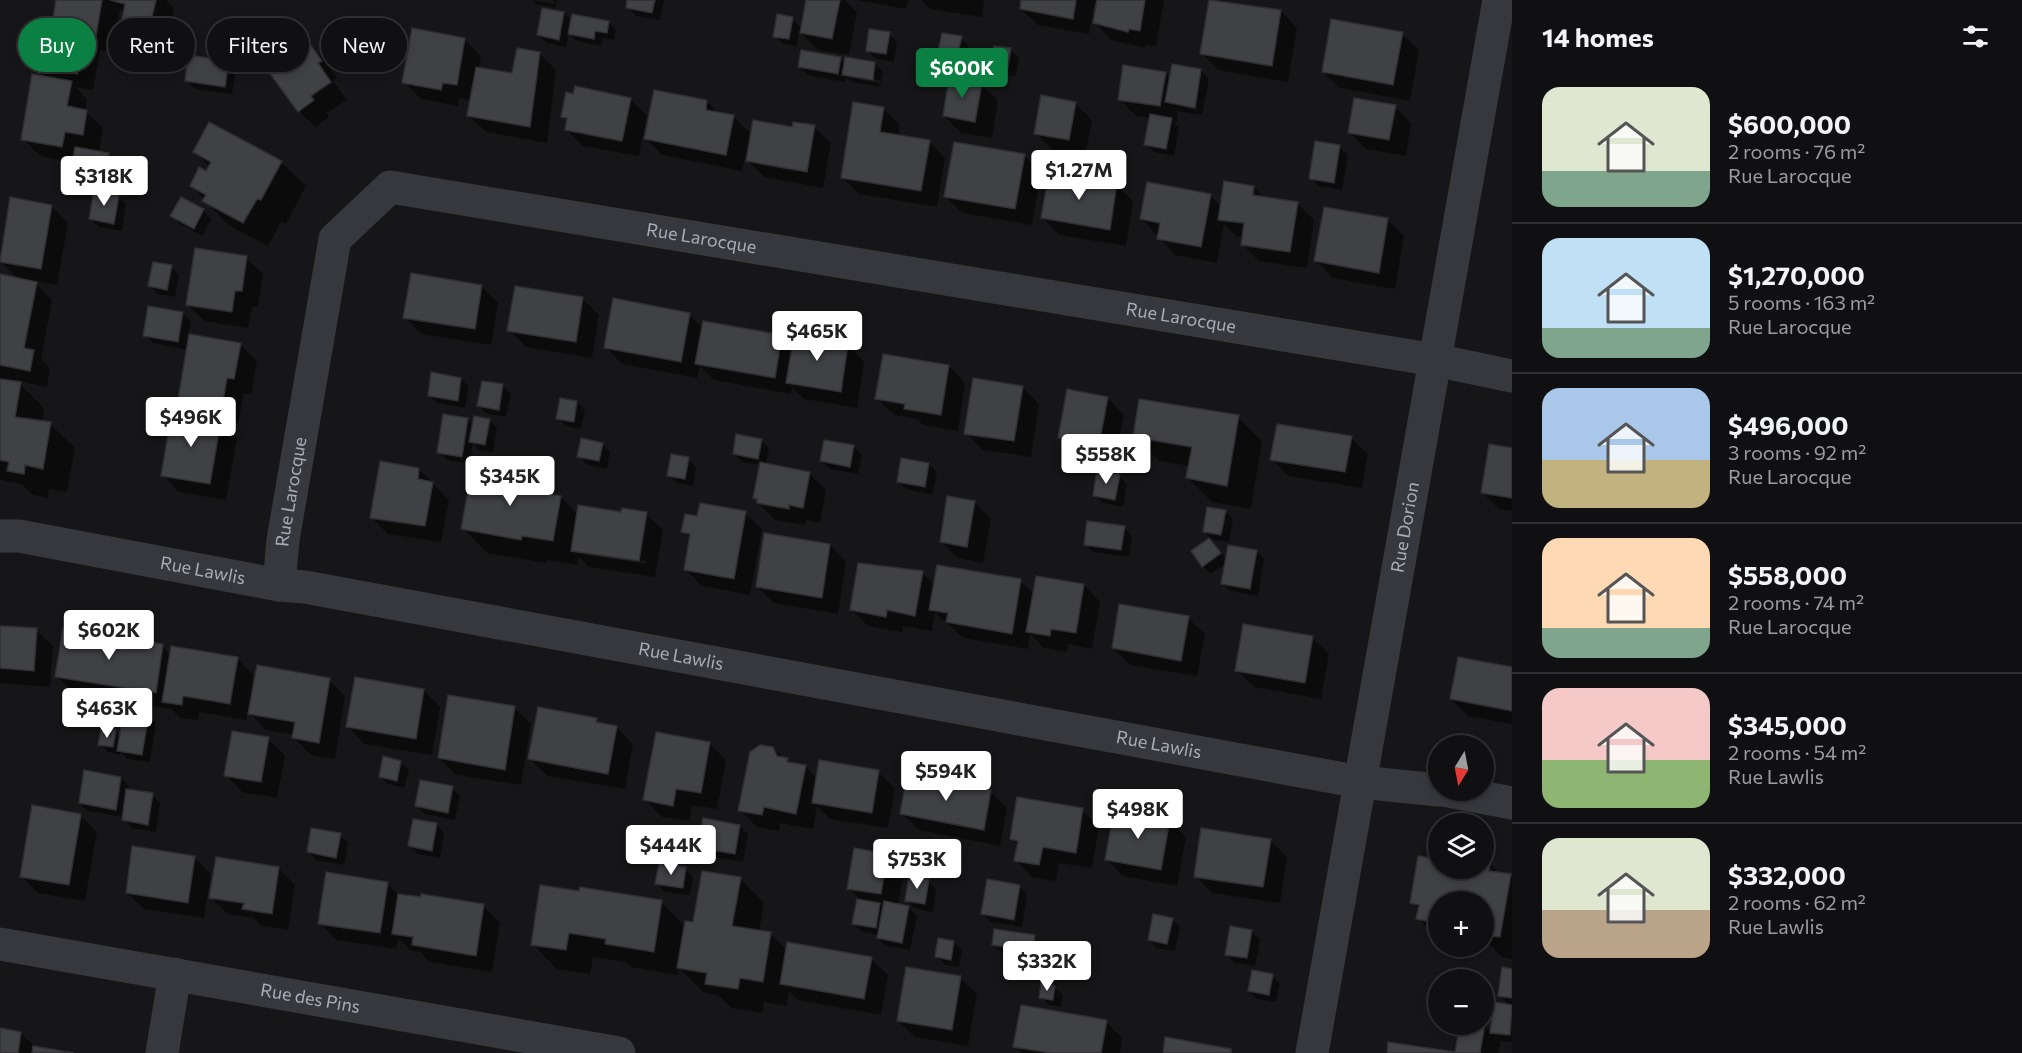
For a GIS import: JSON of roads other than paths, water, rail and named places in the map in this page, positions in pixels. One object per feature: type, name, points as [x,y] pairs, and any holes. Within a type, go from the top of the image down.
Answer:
[{"type":"street","name":"Rue Dorion","points":[[1312,1053],[1499,0]]},
{"type":"street","name":"Rue Larocque","points":[[279,585],[283,540],[335,239],[390,187],[1435,360]]},
{"type":"street","points":[[1435,360],[1512,376]]},
{"type":"street","name":"Rue Lawlis","points":[[0,536],[19,536],[1360,782],[1428,789]]},
{"type":"street","points":[[1494,800],[1512,803]]},
{"type":"street","name":"Rue des Pins","points":[[0,944],[619,1053]]},
{"type":"street","points":[[162,1053],[175,974]]}]
